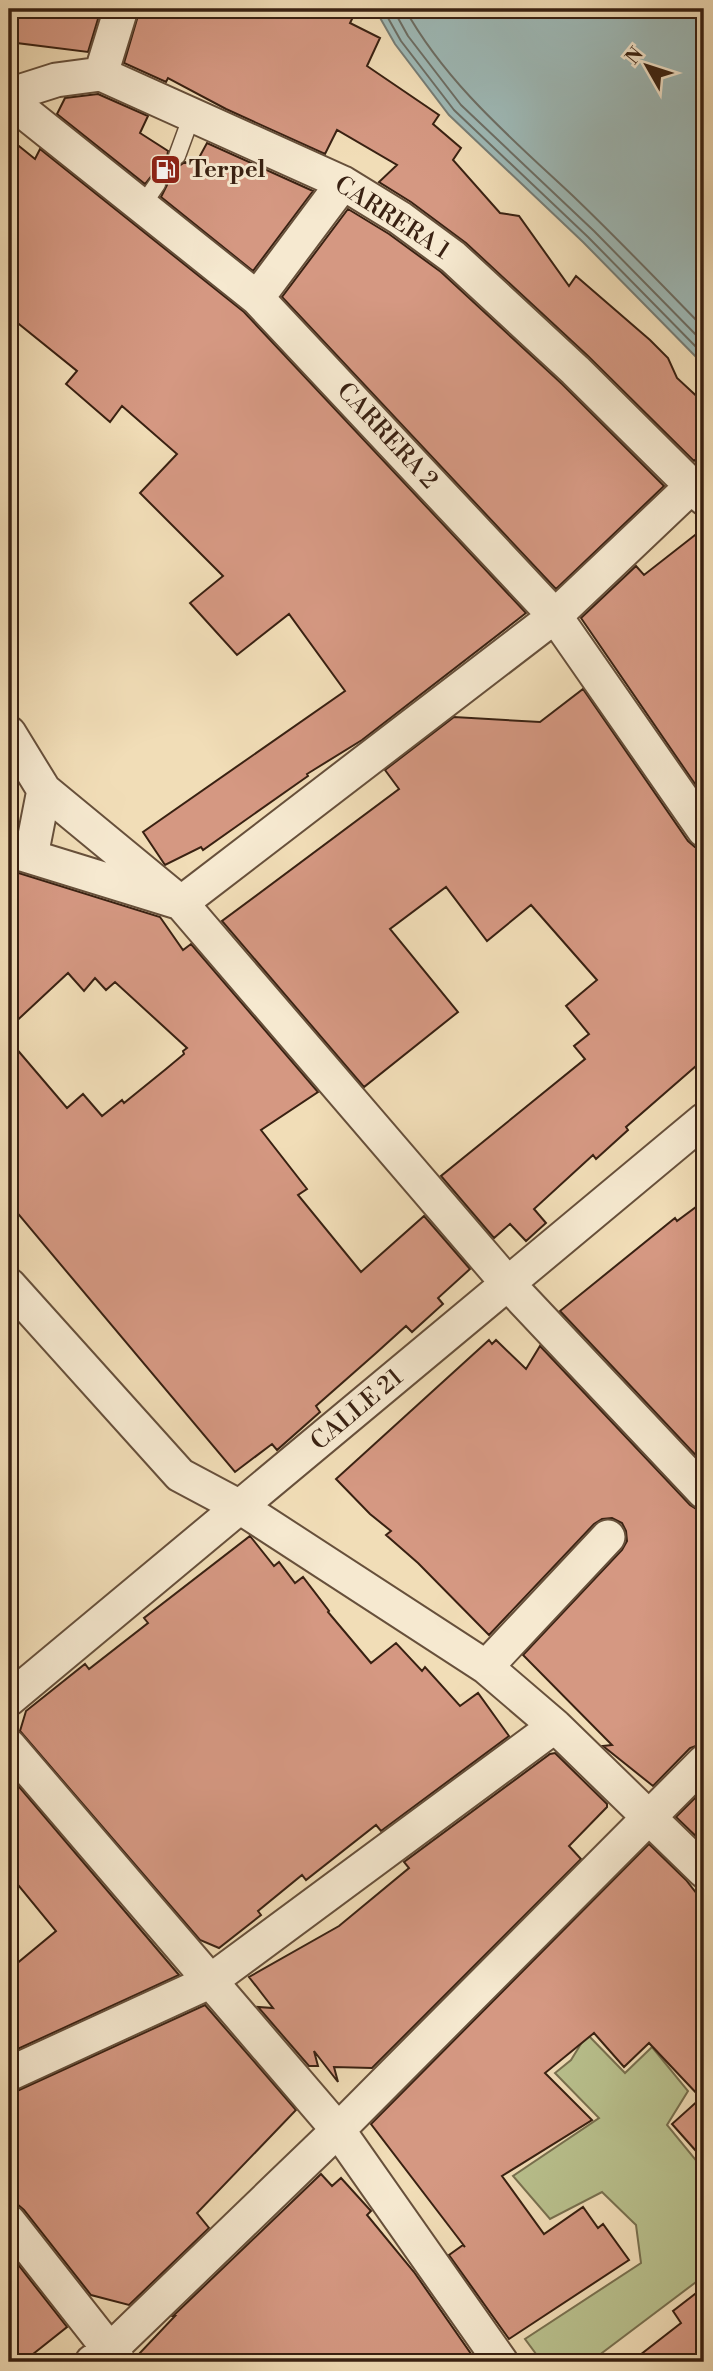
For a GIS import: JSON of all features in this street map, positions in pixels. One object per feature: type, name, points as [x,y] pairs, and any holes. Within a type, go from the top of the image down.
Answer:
[{"type":"street","points":[[9,95],[56,80],[101,74],[121,9]]},
{"type":"street","name":"CARRERA 1","points":[[101,74],[343,183],[400,218],[453,257],[575,370],[699,492]]},
{"type":"street","name":"CARRERA 2","points":[[9,100],[149,195],[257,298],[555,616],[704,830]]},
{"type":"street","points":[[257,298],[343,183]]},
{"type":"street","points":[[181,903],[555,616],[699,492]]},
{"type":"street","points":[[9,733],[44,790],[181,903],[509,1285],[704,1492]]},
{"type":"street","points":[[44,790],[20,853],[181,903]]},
{"type":"street","name":"CALLE 21","points":[[9,1699],[704,1121]]},
{"type":"street","points":[[9,1284],[180,1475],[240,1507],[486,1667],[555,1727],[704,1871]]},
{"type":"street","points":[[486,1667],[608,1537]]},
{"type":"street","points":[[9,2074],[209,1982],[555,1727]]},
{"type":"street","points":[[9,1746],[338,2130],[501,2362]]},
{"type":"street","points":[[9,2222],[107,2358],[704,1762]]},
{"type":"lane","points":[[177,156],[192,115]]},
{"type":"green space","points":[[587,2034],[625,2073],[652,2047],[688,2091],[667,2125],[704,2170],[704,2200],[700,2204],[704,2211],[704,2276],[590,2362],[542,2362],[525,2339],[641,2263],[636,2225],[602,2192],[550,2219],[513,2176],[599,2118],[555,2073],[571,2060]]},
{"type":"water","points":[[375,9],[704,9],[704,365],[583,242],[449,115],[395,44]]},
{"type":"building","points":[[9,9],[101,9],[88,52],[9,42]]},
{"type":"building","points":[[140,9],[357,9],[350,23],[380,38],[367,66],[439,115],[433,124],[461,148],[453,160],[500,213],[519,216],[569,286],[576,276],[650,340],[668,358],[677,378],[704,403],[704,452],[694,461],[588,356],[466,243],[379,182],[397,165],[337,130],[325,154],[226,109],[168,78],[166,82],[124,63]]},
{"type":"building","points":[[98,94],[148,116],[140,133],[168,151],[167,158],[173,166],[185,162],[194,167],[207,143],[313,191],[253,271],[161,197],[167,185],[163,176],[153,174],[145,184],[57,114],[65,98]]},
{"type":"building","points":[[9,138],[35,159],[40,149],[244,312],[526,613],[362,740],[307,774],[308,776],[203,850],[201,847],[165,865],[143,832],[345,691],[289,614],[237,655],[190,603],[223,576],[140,493],[177,454],[122,406],[110,422],[66,384],[77,371],[9,316]]},
{"type":"building","points":[[348,209],[389,234],[441,272],[562,384],[664,486],[556,589],[282,297]]},
{"type":"building","points":[[704,528],[704,797],[581,618],[636,566],[644,575]]},
{"type":"building","points":[[583,689],[688,841],[695,847],[704,849],[704,1059],[626,1127],[628,1130],[596,1159],[593,1155],[534,1209],[546,1223],[526,1241],[510,1224],[494,1238],[441,1176],[585,1059],[574,1046],[589,1034],[566,1006],[597,980],[531,905],[487,941],[446,887],[390,929],[458,1012],[364,1087],[222,921],[399,789],[385,770],[454,717],[540,722]]},
{"type":"building","points":[[9,870],[160,917],[183,950],[191,944],[318,1092],[261,1130],[307,1189],[298,1195],[361,1272],[424,1216],[470,1269],[438,1298],[443,1304],[412,1332],[406,1326],[316,1406],[320,1412],[277,1450],[272,1444],[235,1472],[9,1203],[9,1040],[67,1108],[83,1094],[102,1116],[122,1100],[124,1103],[184,1054],[183,1051],[187,1048],[115,982],[106,990],[95,978],[84,991],[68,973],[9,1028]]},
{"type":"building","points":[[704,1201],[704,1391],[699,1395],[704,1401],[704,1464],[560,1311],[675,1218],[677,1221]]},
{"type":"building","points":[[489,1340],[492,1344],[496,1340],[526,1369],[540,1346],[690,1505],[704,1511],[704,1743],[690,1748],[653,1786],[603,1746],[612,1745],[523,1655],[622,1550],[627,1541],[622,1523],[612,1518],[602,1519],[594,1524],[489,1635],[418,1563],[386,1535],[391,1531],[336,1479]]},
{"type":"building","points":[[250,1536],[274,1566],[279,1562],[295,1583],[303,1577],[371,1663],[396,1643],[422,1671],[425,1667],[460,1706],[478,1693],[509,1736],[381,1831],[376,1825],[306,1880],[302,1875],[258,1911],[261,1915],[219,1948],[200,1940],[20,1731],[26,1711],[85,1664],[89,1669],[148,1623],[144,1618]]},
{"type":"building","points":[[555,1753],[607,1804],[569,1846],[581,1859],[372,2068],[334,2067],[338,2082],[314,2051],[318,2066],[309,2066],[258,2007],[273,2008],[249,1977],[339,1926],[409,1868],[404,1862],[550,1754]]},
{"type":"building","points":[[9,1775],[179,1975],[9,2053],[9,1970],[56,1931],[9,1874]]},
{"type":"building","points":[[704,1789],[704,1844],[676,1817]]},
{"type":"building","points":[[649,1844],[686,1880],[704,1903],[704,2160],[672,2124],[701,2098],[649,2043],[624,2067],[594,2033],[545,2073],[592,2120],[502,2176],[544,2234],[583,2207],[598,2228],[603,2224],[629,2260],[509,2339],[449,2255],[463,2245],[465,2247],[371,2124]]},
{"type":"building","points":[[205,2005],[296,2110],[197,2213],[209,2228],[129,2305],[91,2295],[24,2210],[17,2204],[9,2203],[9,2093]]},
{"type":"building","points":[[321,2174],[332,2186],[341,2178],[371,2211],[367,2215],[414,2272],[476,2361],[138,2362],[137,2356],[173,2316]]},
{"type":"building","points":[[9,2253],[67,2327],[23,2362],[9,2362]]},
{"type":"building","points":[[704,2287],[704,2355],[695,2362],[631,2362],[681,2323],[673,2311]]},
{"type":"place","name":"Terpel","points":[[166,170]]}]
